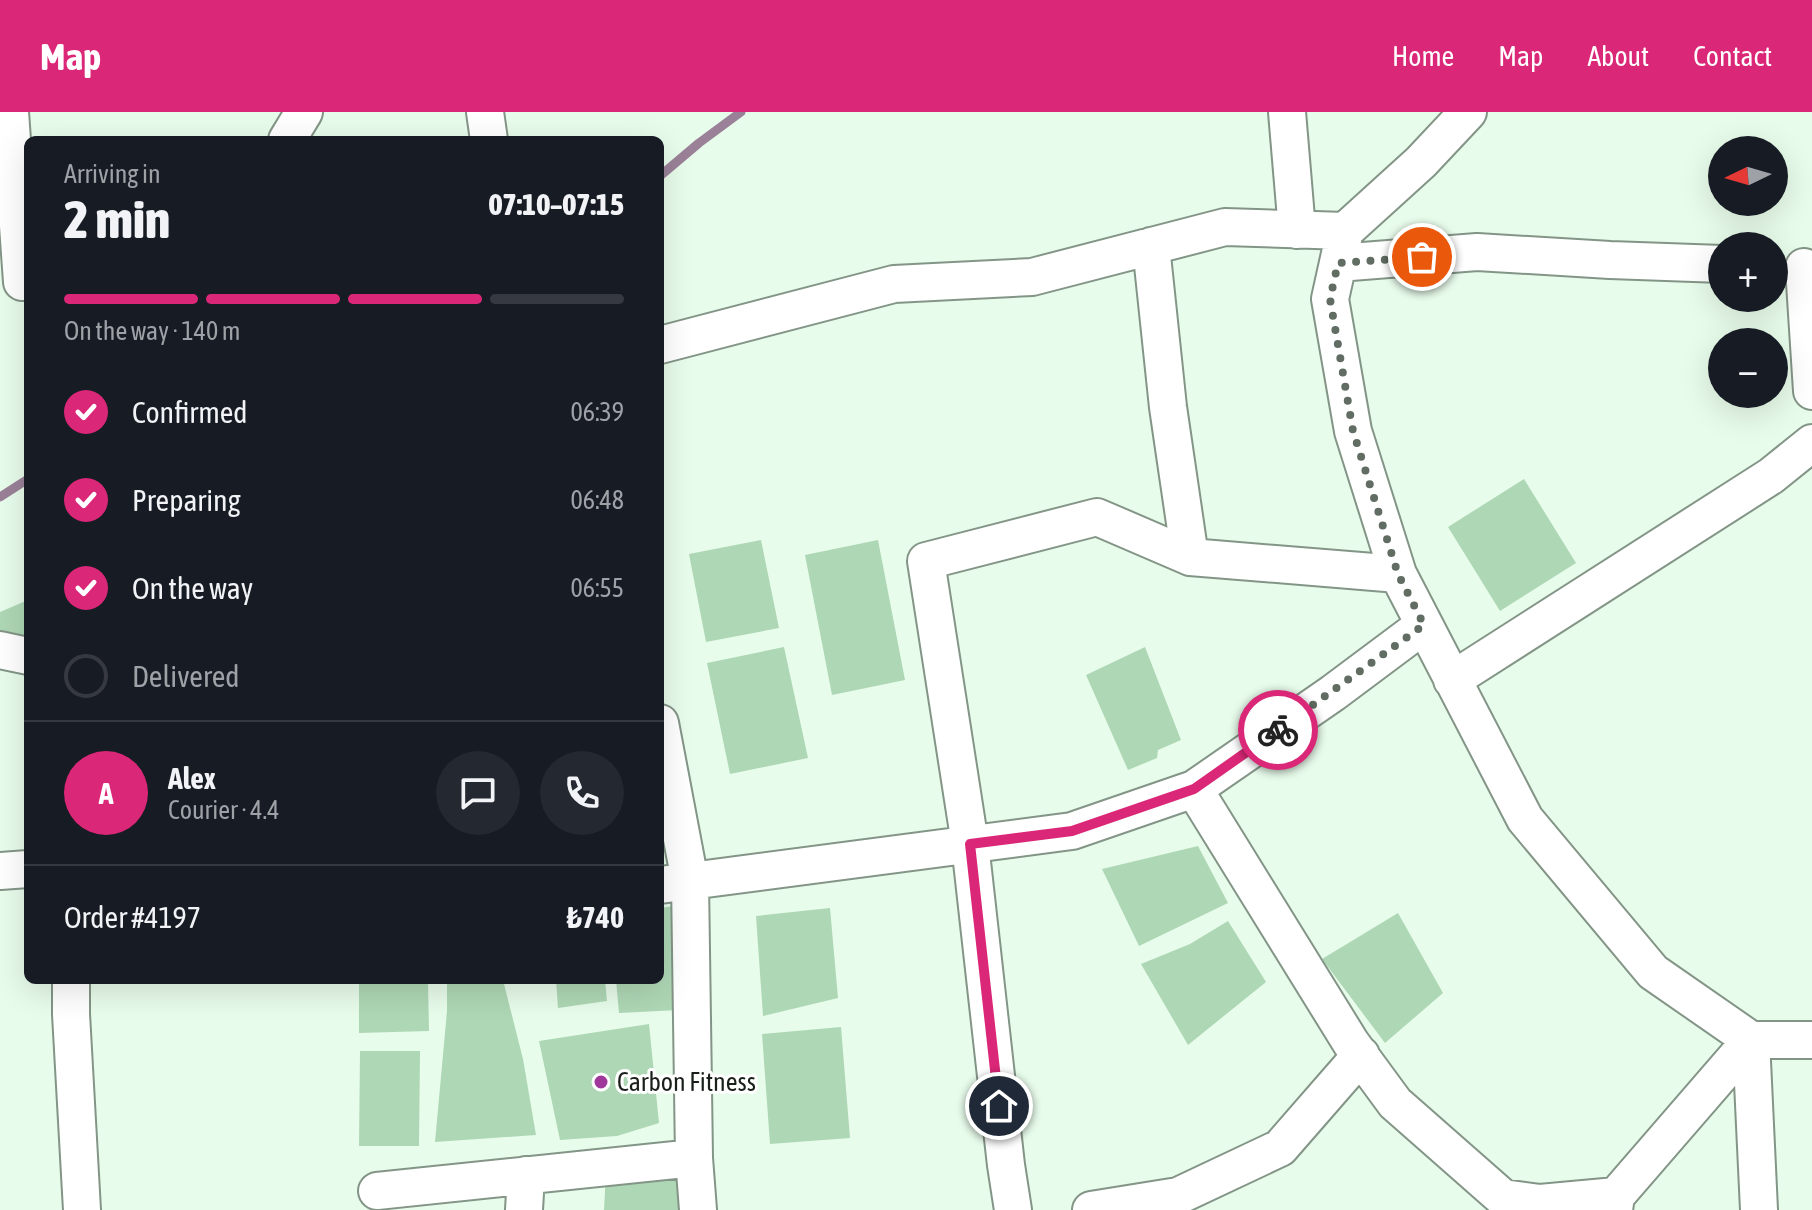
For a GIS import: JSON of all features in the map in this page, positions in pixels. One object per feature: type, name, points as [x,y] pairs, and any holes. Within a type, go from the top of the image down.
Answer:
[{"type":"street","points":[[10,112],[17,283]]},
{"type":"street","points":[[289,136],[304,112]]},
{"type":"street","points":[[485,112],[488,136]]},
{"type":"street","points":[[1287,112],[1297,230]]},
{"type":"street","points":[[1468,112],[1341,247],[1330,299],[1353,431],[1398,574],[1525,819],[1653,972],[1751,1040],[1812,1040]]},
{"type":"street","points":[[664,344],[894,284],[1032,277],[1225,227],[1297,230],[1341,247],[1708,264]]},
{"type":"street","points":[[1151,246],[1168,407],[1190,557]]},
{"type":"street","points":[[1797,265],[1812,391]]},
{"type":"street","points":[[1452,680],[1771,476],[1812,443]]},
{"type":"street","points":[[1013,1210],[970,844],[926,561],[1097,517],[1190,557],[1398,574]]},
{"type":"street","points":[[675,883],[1072,831],[1194,789],[1333,693],[1424,625]]},
{"type":"street","points":[[0,650],[24,655]]},
{"type":"street","points":[[664,766],[698,1210]]},
{"type":"street","points":[[1194,789],[1361,1055],[1395,1103],[1503,1198],[1540,1203],[1615,1203],[1751,1040]]},
{"type":"street","points":[[0,871],[24,869]]},
{"type":"street","points":[[71,984],[82,1210]]},
{"type":"street","points":[[1751,1040],[1759,1210]]},
{"type":"street","points":[[1091,1210],[1178,1196],[1280,1148],[1361,1055]]},
{"type":"street","points":[[377,1191],[525,1192],[694,1158]]},
{"type":"building","points":[[1524,479],[1576,563],[1500,611],[1448,527]]},
{"type":"building","points":[[761,540],[779,628],[706,642],[689,554]]},
{"type":"building","points":[[878,540],[905,680],[832,695],[805,555]]},
{"type":"building","points":[[24,602],[24,637],[0,631],[0,612]]},
{"type":"building","points":[[784,647],[808,758],[730,774],[707,663]]},
{"type":"building","points":[[1145,647],[1181,740],[1158,750],[1157,758],[1128,770],[1086,675]]},
{"type":"building","points":[[1198,846],[1228,903],[1139,946],[1102,869]]},
{"type":"building","points":[[674,906],[679,1010],[619,1013],[616,984],[664,984],[664,907]]},
{"type":"building","points":[[830,908],[838,998],[763,1016],[756,916]]},
{"type":"building","points":[[1398,913],[1443,993],[1385,1043],[1322,959]]},
{"type":"building","points":[[1228,921],[1266,982],[1188,1045],[1141,964],[1190,944]]},
{"type":"building","points":[[359,984],[428,984],[429,1031],[359,1033]]},
{"type":"building","points":[[447,984],[504,984],[523,1059],[536,1135],[435,1142]]},
{"type":"building","points":[[556,984],[605,984],[607,1001],[558,1008]]},
{"type":"building","name":"Carbon Fitness","points":[[649,1024],[659,1123],[617,1136],[560,1140],[539,1041]]},
{"type":"building","points":[[841,1027],[850,1138],[770,1144],[762,1034]]},
{"type":"building","points":[[360,1051],[420,1051],[419,1146],[359,1146]]},
{"type":"building","points":[[681,1166],[687,1210],[604,1210],[606,1172]]},
{"type":"waterway","points":[[664,173],[741,112]]},
{"type":"waterway","points":[[0,497],[24,482]]},
{"type":"way so far","points":[[1278,730],[1424,625],[1398,574],[1353,431],[1330,299],[1338,263],[1422,257]]},
{"type":"place","name":"Carbon Fitness","points":[[601,1082]]},
{"type":"route","points":[[999,1106],[970,844],[1072,831],[1194,789],[1278,730]]}]
